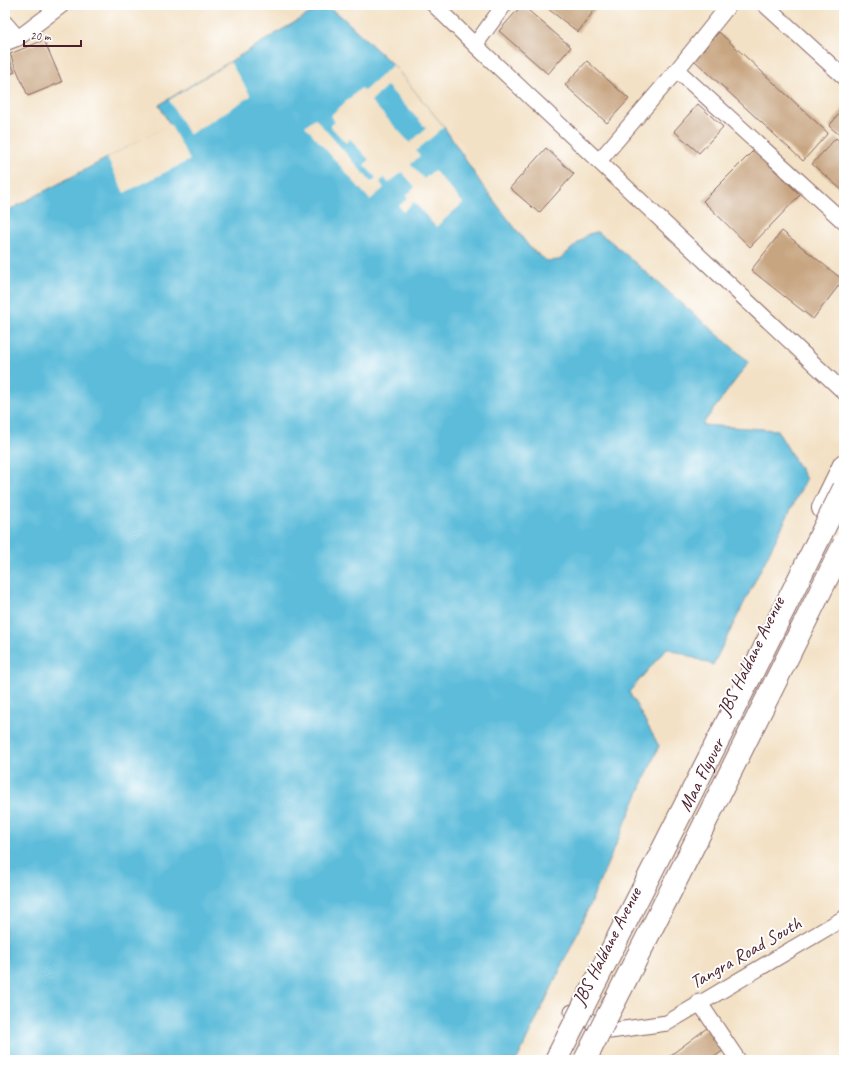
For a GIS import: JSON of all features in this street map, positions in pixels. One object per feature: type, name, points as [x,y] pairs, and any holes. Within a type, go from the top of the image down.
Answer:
[{"type":"main road","name":"JBS Haldane Avenue","points":[[547,1060],[608,943],[844,465]]},
{"type":"main road","name":"Maa Flyover","points":[[556,1060],[749,680],[844,488]]},
{"type":"main road","name":"Maa Flyover","points":[[585,1060],[844,544]]},
{"type":"main road","points":[[596,1060],[844,561]]},
{"type":"street","points":[[5,23],[11,41],[62,5]]},
{"type":"street","points":[[434,5],[844,392]]},
{"type":"street","points":[[475,45],[504,5]]},
{"type":"street","points":[[599,161],[677,70],[729,5]]},
{"type":"street","points":[[765,5],[844,77]]},
{"type":"street","points":[[677,70],[844,222]]},
{"type":"street","name":"Tangra Road South","points":[[610,1031],[667,1023],[699,1002],[844,918]]},
{"type":"street","points":[[699,1002],[738,1060]]},
{"type":"street","points":[[572,1012],[610,1031]]},
{"type":"water","points":[[328,8],[341,16],[393,65],[444,127],[482,185],[531,249],[547,261],[559,260],[588,234],[597,232],[609,240],[749,362],[702,425],[777,430],[806,479],[713,665],[667,648],[629,692],[659,746],[572,945],[517,1060],[5,1060],[5,212],[170,125],[159,105],[314,11]]},
{"type":"pier","points":[[230,62],[251,96],[189,135],[169,100]]},
{"type":"pier","points":[[393,65],[444,127],[416,151],[420,156],[411,164],[424,179],[434,170],[463,203],[436,227],[414,202],[403,212],[399,206],[408,198],[406,196],[415,187],[402,172],[389,183],[384,178],[380,182],[384,188],[370,200],[305,126],[315,118],[371,182],[376,178],[364,165],[369,160],[350,139],[346,143],[330,126],[335,122],[330,116],[361,88],[364,91]],"holes":[[[387,86],[426,128],[410,143],[371,101]]]},
{"type":"pier","points":[[170,124],[190,160],[124,193],[107,158]]},
{"type":"building","points":[[522,5],[571,47],[548,74],[499,31]]},
{"type":"building","points":[[543,5],[594,5],[597,7],[578,32]]},
{"type":"building","points":[[719,32],[828,133],[803,161],[694,60]]},
{"type":"building","points":[[44,40],[62,82],[28,96],[10,54]]},
{"type":"building","points":[[7,54],[15,72],[5,76],[5,55]]},
{"type":"building","points":[[587,61],[629,99],[607,123],[565,85]]},
{"type":"building","points":[[698,104],[723,127],[699,153],[674,131]]},
{"type":"building","points":[[844,108],[844,139],[829,126]]},
{"type":"building","points":[[836,138],[844,145],[844,192],[812,164]]},
{"type":"building","points":[[546,148],[574,174],[539,213],[510,188]]},
{"type":"building","points":[[754,150],[800,195],[750,247],[703,201]]},
{"type":"building","points":[[782,231],[843,280],[813,319],[751,270]]},
{"type":"building","points":[[707,1028],[724,1050],[710,1060],[664,1060]]}]
